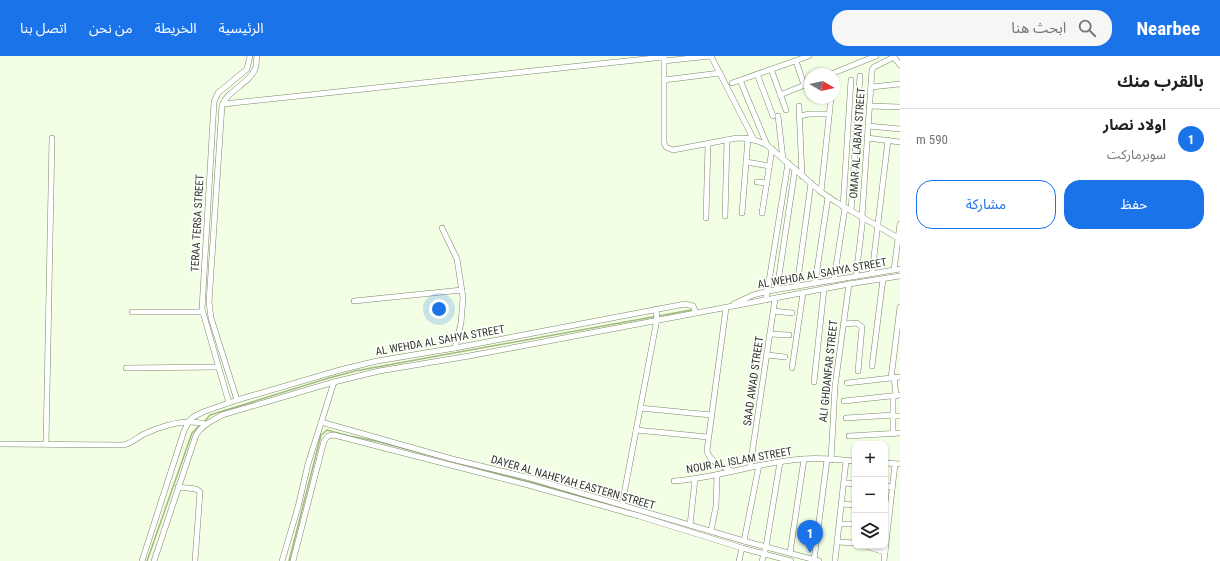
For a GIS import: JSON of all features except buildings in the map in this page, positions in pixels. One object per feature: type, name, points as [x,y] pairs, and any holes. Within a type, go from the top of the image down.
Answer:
[{"type":"street","name":"TERAA TERSA STREET","points":[[229,403],[202,312],[214,99],[220,90],[247,69],[250,56]]},
{"type":"street","points":[[223,104],[226,98],[254,72],[257,56]]},
{"type":"street","points":[[223,104],[664,58],[710,56],[754,140]]},
{"type":"street","points":[[732,83],[809,56]]},
{"type":"street","points":[[840,70],[876,56]]},
{"type":"street","points":[[894,57],[900,63]]},
{"type":"street","name":"OMAR AL LABAN STREET","points":[[856,276],[862,217],[872,70],[874,67],[894,57]]},
{"type":"street","points":[[664,58],[664,143],[666,147],[671,150],[727,140],[748,138],[767,145],[828,197],[898,238]]},
{"type":"street","points":[[780,95],[804,85],[796,61]]},
{"type":"street","points":[[771,69],[786,110]]},
{"type":"street","points":[[664,80],[720,73]]},
{"type":"street","points":[[757,74],[776,116],[782,159]]},
{"type":"street","points":[[239,76],[243,83]]},
{"type":"street","points":[[851,211],[860,76]]},
{"type":"street","points":[[740,80],[767,145]]},
{"type":"street","points":[[834,279],[844,207],[851,80]]},
{"type":"street","points":[[871,87],[900,84]]},
{"type":"street","name":"TERAA TERSA STREET","points":[[223,104],[209,306],[211,318],[237,400]]},
{"type":"street","points":[[821,192],[830,104]]},
{"type":"street","points":[[799,106],[802,176]]},
{"type":"street","points":[[870,106],[900,107]]},
{"type":"street","points":[[800,116],[820,113],[829,114]]},
{"type":"street","points":[[868,126],[900,129]]},
{"type":"street","points":[[46,444],[52,138]]},
{"type":"street","points":[[742,213],[748,138]]},
{"type":"street","points":[[867,138],[900,142]]},
{"type":"street","points":[[725,216],[727,140]]},
{"type":"street","points":[[872,274],[888,140]]},
{"type":"street","points":[[706,218],[708,144]]},
{"type":"street","points":[[762,213],[772,149]]},
{"type":"street","points":[[746,162],[769,166]]},
{"type":"street","points":[[766,300],[788,163]]},
{"type":"street","points":[[777,289],[795,169]]},
{"type":"street","points":[[757,182],[767,183]]},
{"type":"street","points":[[797,286],[811,183]]},
{"type":"street","points":[[815,283],[828,197]]},
{"type":"street","points":[[897,269],[900,224]]},
{"type":"street","points":[[442,228],[457,259],[462,290],[462,316],[455,348]]},
{"type":"street","name":"AL WEHDA AL SAHYA STREET","points":[[726,308],[753,295],[768,291],[897,269]]},
{"type":"street","name":"AL WEHDA AL SAHYA STREET","points":[[0,444],[125,444],[180,422],[204,424],[252,402],[342,375],[455,348],[657,316],[696,313],[849,284],[900,276]]},
{"type":"street","points":[[841,278],[842,286]]},
{"type":"street","points":[[872,366],[883,279]]},
{"type":"street","name":"ALI GHDANFAR STREET","points":[[817,560],[829,460],[835,386],[849,284]]},
{"type":"street","points":[[814,382],[824,289]]},
{"type":"street","points":[[354,301],[462,290]]},
{"type":"street","points":[[792,368],[803,293]]},
{"type":"street","name":"SAAD AWAD STREET","points":[[750,467],[775,299]]},
{"type":"street","name":"AL WEHDA AL SAHYA STREET","points":[[192,422],[198,414],[237,400],[252,402],[334,382],[342,375],[378,366],[469,356],[657,316],[686,304],[693,306],[696,313]]},
{"type":"street","points":[[893,434],[900,307]]},
{"type":"street","points":[[726,308],[707,450],[710,458],[732,471]]},
{"type":"street","points":[[774,311],[792,313]]},
{"type":"street","points":[[132,312],[202,312]]},
{"type":"street","points":[[622,505],[657,316]]},
{"type":"street","points":[[843,324],[857,323],[862,327],[858,371]]},
{"type":"street","points":[[770,334],[789,335]]},
{"type":"street","points":[[767,355],[785,357]]},
{"type":"street","points":[[126,368],[218,367]]},
{"type":"street","points":[[848,384],[895,377]]},
{"type":"street","points":[[282,561],[298,507],[314,442],[334,382]]},
{"type":"street","points":[[844,401],[896,396]]},
{"type":"street","points":[[640,408],[711,415]]},
{"type":"street","points":[[846,418],[900,416]]},
{"type":"street","points":[[142,561],[184,431],[192,422]]},
{"type":"street","name":"DAYER AL NAHEYAH EASTERN STREET","points":[[321,422],[452,460],[530,478],[744,542],[790,553],[798,558],[817,560]]},
{"type":"street","points":[[154,561],[196,435],[204,424]]},
{"type":"street","points":[[636,430],[708,437]]},
{"type":"street","points":[[849,436],[900,433]]},
{"type":"street","name":"DAYER AL NAHEYAH EASTERN STREET","points":[[323,444],[328,436],[334,435],[528,485],[791,561]]},
{"type":"street","points":[[293,561],[323,444],[314,442]]},
{"type":"street","points":[[790,553],[804,459]]},
{"type":"street","name":"NOUR AL ISLAM STREET","points":[[674,481],[718,475],[759,465],[804,459],[852,461]]},
{"type":"street","points":[[835,561],[846,461]]},
{"type":"street","points":[[762,561],[766,547],[780,462]]},
{"type":"street","points":[[888,463],[898,464],[888,507]]},
{"type":"street","points":[[744,542],[759,465]]},
{"type":"street","points":[[710,531],[716,506],[718,475]]},
{"type":"street","points":[[690,525],[695,479]]},
{"type":"street","points":[[844,483],[852,484]]},
{"type":"street","points":[[888,486],[892,487]]},
{"type":"street","points":[[178,487],[196,489],[200,492],[195,561]]},
{"type":"street","points":[[842,504],[852,505]]},
{"type":"street","points":[[840,524],[852,524]]},
{"type":"street","points":[[838,542],[852,543]]},
{"type":"street","points":[[739,561],[742,548]]},
{"type":"street","points":[[876,549],[886,552],[884,561]]},
{"type":"waterway","points":[[204,422],[210,415],[355,371],[691,310]]},
{"type":"waterway","points":[[147,561],[192,433],[201,424]]},
{"type":"waterway","points":[[289,561],[321,435],[327,430],[376,441],[563,491],[608,505]]},
{"type":"place","name":"اولاد نصار","points":[[810,553]]}]
